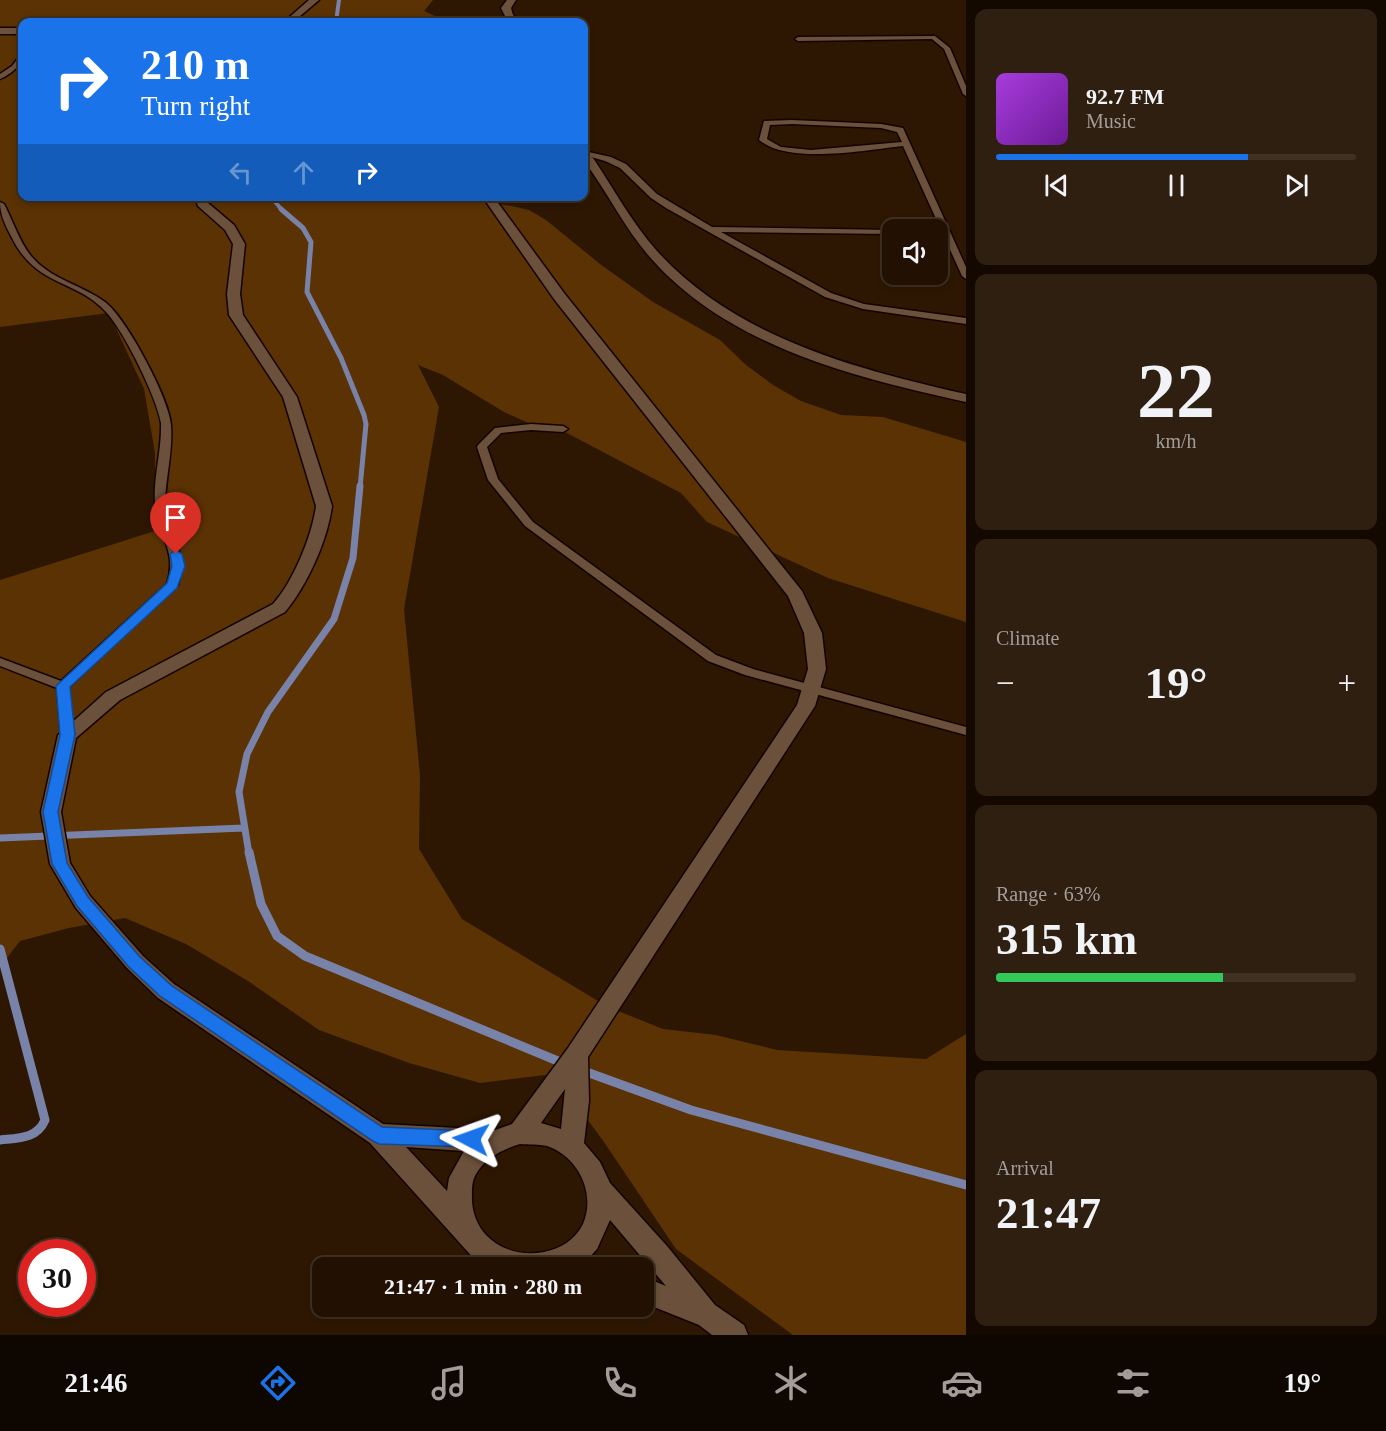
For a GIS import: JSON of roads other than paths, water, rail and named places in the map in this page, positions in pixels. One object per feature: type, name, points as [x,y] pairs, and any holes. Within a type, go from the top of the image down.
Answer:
[{"type":"street","points":[[293,18],[315,0]]},
{"type":"street","points":[[512,0],[506,8],[512,18]]},
{"type":"street","points":[[0,31],[18,31]]},
{"type":"street","points":[[588,159],[653,254],[706,302],[736,321],[765,336],[869,376],[966,398]]},
{"type":"street","points":[[202,201],[202,204],[238,238],[240,249],[232,304],[236,315],[290,397],[324,506],[322,522],[292,593],[279,608],[113,696],[67,735],[51,812],[60,864],[83,902],[135,962],[166,991],[379,1135],[485,1252],[497,1257]]},
{"type":"street","points":[[491,201],[559,296],[796,595],[813,633],[817,669],[806,706],[576,1054],[520,1133]]},
{"type":"street","points":[[571,1146],[577,1101],[576,1054]]},
{"type":"street","points":[[467,1231],[458,1205],[461,1179],[474,1157],[495,1141],[520,1133],[547,1135],[571,1146],[590,1166],[600,1190],[658,1255],[706,1314],[734,1335]]},
{"type":"street","points":[[379,1135],[495,1141]]},
{"type":"street","points":[[567,1257],[588,1241],[599,1216],[600,1190]]},
{"type":"street","points":[[654,1294],[706,1314]]},
{"type":"lane","points":[[798,39],[933,37],[948,48],[966,94]]},
{"type":"lane","points":[[0,77],[14,67],[18,61]]},
{"type":"lane","points":[[906,144],[811,152],[779,149],[763,140],[767,123],[892,127],[900,130],[906,144],[936,219]]},
{"type":"lane","points":[[588,155],[615,161],[654,196],[828,295],[863,306],[966,321]]},
{"type":"lane","points":[[0,204],[33,263],[43,271],[94,298],[111,312],[156,392],[164,410],[167,430],[160,502],[176,554],[177,576],[172,585],[63,686]]},
{"type":"lane","points":[[711,229],[882,232]]},
{"type":"lane","points":[[948,244],[966,276]]},
{"type":"lane","points":[[563,429],[531,427],[498,430],[482,447],[493,480],[529,524],[712,658],[749,672],[811,690],[966,731]]},
{"type":"lane","points":[[0,662],[63,686]]},
{"type":"lane","points":[[63,686],[67,735]]},
{"type":"waterway","points":[[337,18],[339,0]]},
{"type":"waterway","points":[[274,201],[282,210]]},
{"type":"waterway","points":[[282,210],[303,228],[311,242],[307,292],[341,358],[364,415],[366,424],[360,488]]},
{"type":"waterway","points":[[249,854],[239,792],[247,754],[268,712],[334,619],[353,558],[360,486]]},
{"type":"waterway","points":[[0,838],[244,828]]},
{"type":"waterway","points":[[249,852],[261,904],[277,936],[305,956],[565,1064]]},
{"type":"waterway","points":[[0,949],[45,1120],[42,1126],[32,1134],[0,1140]]},
{"type":"waterway","points":[[581,1070],[691,1110],[966,1185]]}]
